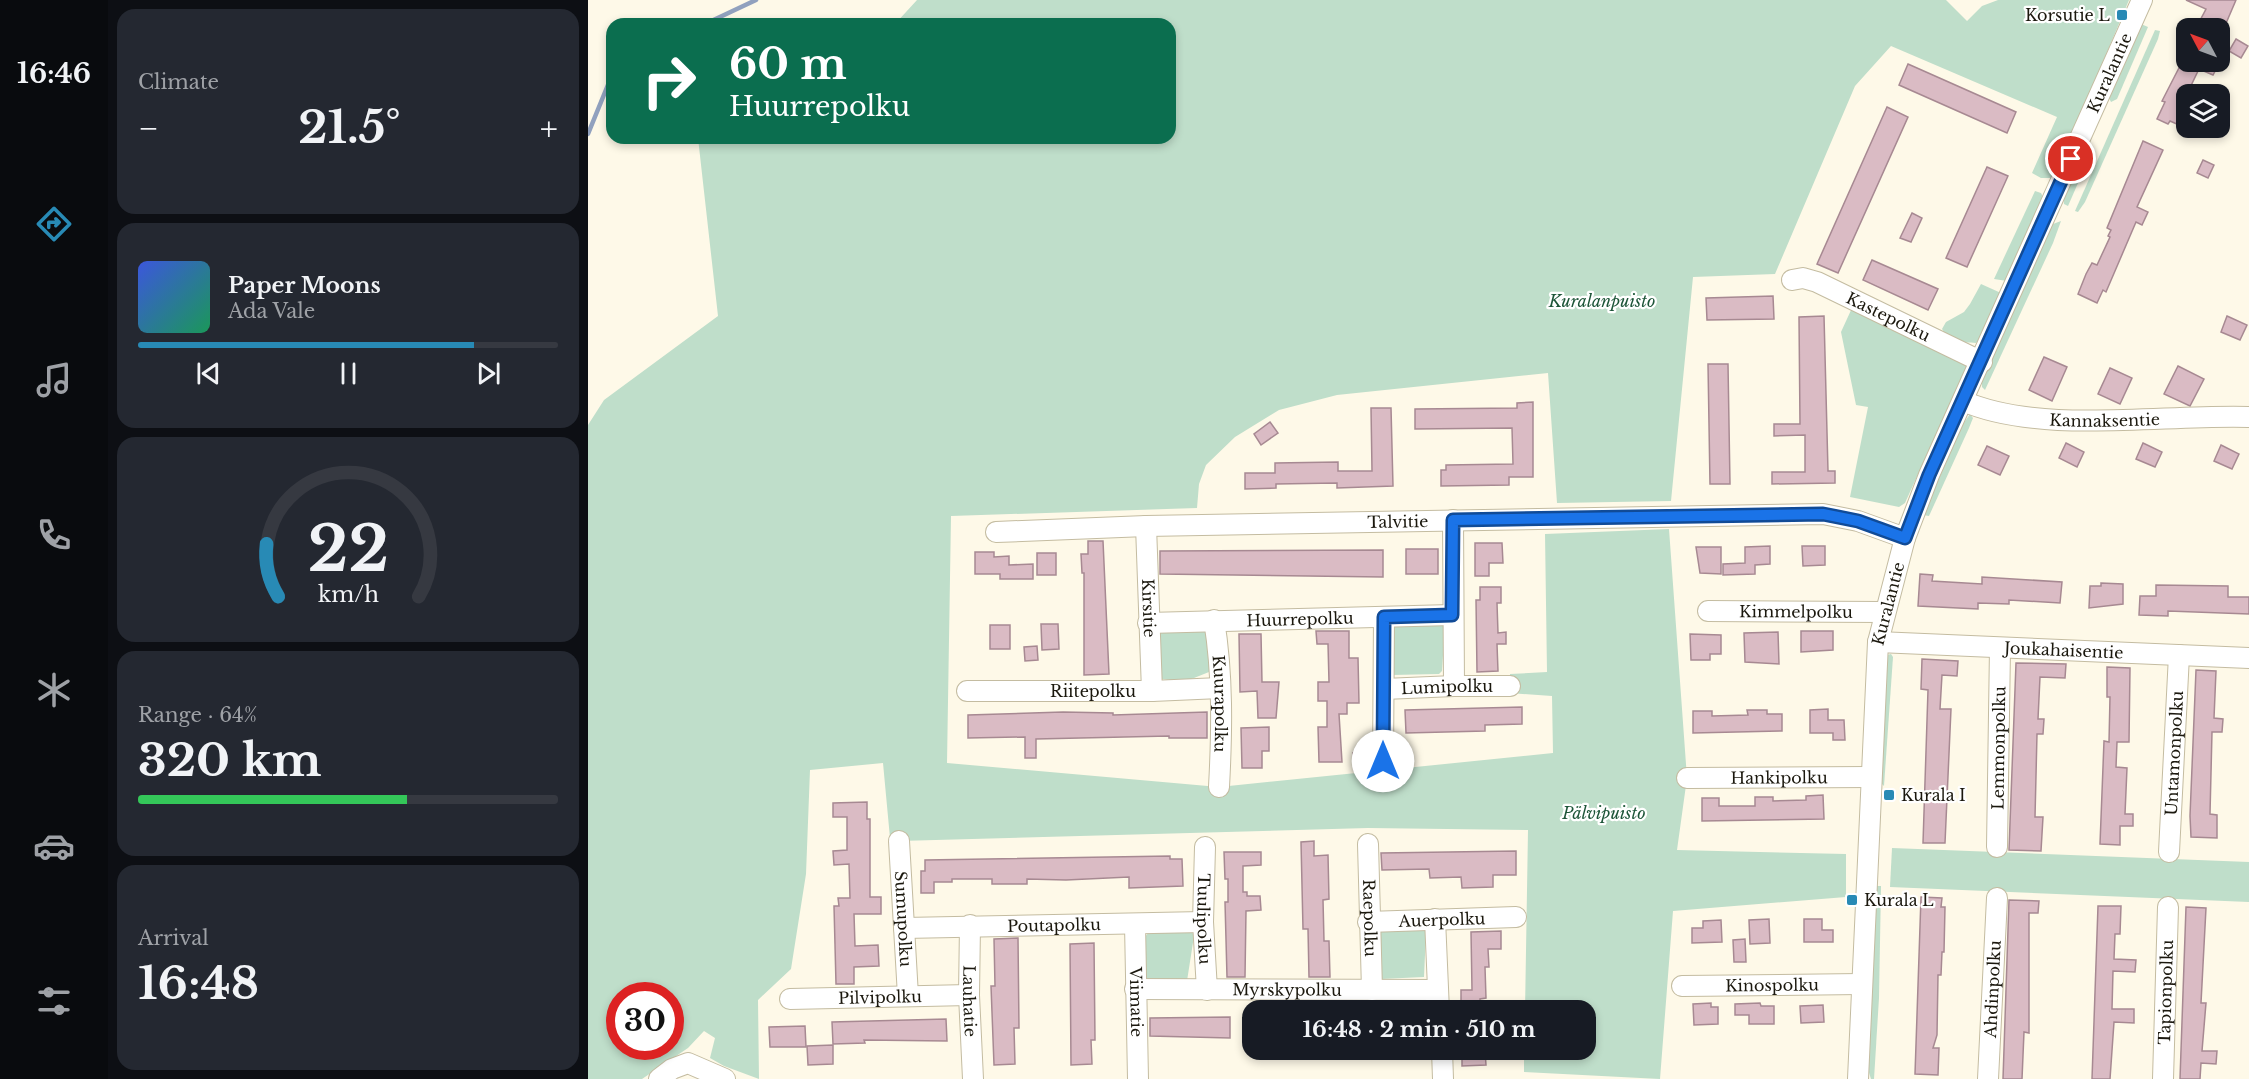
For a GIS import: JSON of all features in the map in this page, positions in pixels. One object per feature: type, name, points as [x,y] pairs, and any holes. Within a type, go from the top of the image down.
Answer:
[{"type":"street","name":"Kuralantie","points":[[1858,1079],[1870,777],[1878,642],[1884,612],[1905,538],[1929,475],[1982,362],[2142,0]]},
{"type":"street","name":"Kastepolku","points":[[1792,280],[1803,278],[1817,282],[1982,362]]},
{"type":"street","name":"Kannaksentie","points":[[1964,401],[1991,412],[2044,419],[2248,414]]},
{"type":"street","name":"Talvitie","points":[[996,532],[1146,526],[1823,514],[1858,521],[1905,538]]},
{"type":"street","points":[[1453,520],[1454,686]]},
{"type":"street","name":"Kirsitie","points":[[1146,526],[1152,691]]},
{"type":"street","name":"Kimmelpolku","points":[[1708,611],[1884,612]]},
{"type":"street","name":"Huurrepolku","points":[[1149,623],[1452,615]]},
{"type":"street","points":[[1383,761],[1384,617]]},
{"type":"street","name":"Kuurapolku","points":[[1214,620],[1220,653],[1222,731],[1219,787]]},
{"type":"street","name":"Joukahaisentie","points":[[1878,642],[1899,641],[2000,648],[2249,658]]},
{"type":"street","name":"Lemmonpolku","points":[[1997,847],[2000,648]]},
{"type":"street","name":"Untamonpolku","points":[[2169,852],[2179,655]]},
{"type":"street","name":"Lumipolku","points":[[1384,689],[1510,686]]},
{"type":"street","name":"Riitepolku","points":[[967,691],[1152,691],[1220,688]]},
{"type":"street","name":"Hankipolku","points":[[1687,778],[1870,777]]},
{"type":"street","name":"Sumupolku","points":[[899,841],[908,996]]},
{"type":"street","name":"Raepolku","points":[[1368,844],[1368,922],[1372,990]]},
{"type":"street","name":"Tuulipolku","points":[[1204,847],[1203,922],[1207,990]]},
{"type":"street","name":"Ahdinpolku","points":[[1988,1079],[1997,898]]},
{"type":"street","name":"Tapionpolku","points":[[2163,1079],[2168,907]]},
{"type":"street","name":"Auerpolku","points":[[1368,922],[1516,917]]},
{"type":"street","points":[[1435,919],[1438,1000]]},
{"type":"street","name":"Poutapolku","points":[[904,928],[1203,922]]},
{"type":"street","name":"Viimatie","points":[[1135,924],[1138,1079]]},
{"type":"street","name":"Lauhatie","points":[[970,925],[969,995],[973,1079]]},
{"type":"street","name":"Kinospolku","points":[[1682,986],[1861,984]]},
{"type":"street","name":"Myrskypolku","points":[[1135,989],[1438,990]]},
{"type":"street","name":"Pilvipolku","points":[[790,999],[887,999],[908,996],[969,995]]},
{"type":"street","points":[[1442,1060],[1443,1079]]},
{"type":"street","points":[[659,1079],[672,1069],[688,1063],[725,1079]]},
{"type":"green space","points":[[917,0],[1946,0],[1967,21],[1982,6],[1998,0],[2129,0],[2059,166],[2051,178],[2041,178],[2032,173],[2057,117],[1891,46],[1855,86],[1775,274],[1693,277],[1671,501],[1557,503],[1548,373],[1337,395],[1279,410],[1235,437],[1206,465],[1199,484],[1197,508],[951,516],[947,763],[1219,787],[1553,753],[1552,696],[1509,693],[1510,674],[1547,672],[1545,534],[1669,529],[1687,778],[1677,850],[1846,854],[1846,897],[1673,911],[1660,1079],[1524,1072],[1524,1060],[1596,1060],[1596,1000],[1525,1000],[1528,830],[1368,828],[899,841],[890,838],[883,763],[810,770],[806,874],[791,969],[758,1000],[759,1079],[724,1066],[710,1058],[715,1038],[704,1031],[684,1051],[684,982],[606,982],[606,1060],[670,1060],[642,1079],[588,1079],[588,425],[604,400],[718,316],[699,144],[1176,144],[1176,18],[900,18]]},
{"type":"green space","points":[[2141,24],[2148,27],[2117,99],[2111,102],[2109,98]]},
{"type":"green space","points":[[2155,30],[2160,31],[2158,39],[2085,202],[2078,212],[2075,211]]},
{"type":"green space","points":[[2082,166],[2085,167],[2068,206],[2064,204],[2066,188],[2071,177]]},
{"type":"green space","points":[[2035,191],[2041,193],[2044,199],[2007,281],[1994,279]]},
{"type":"green space","points":[[2061,221],[1985,390],[1982,387],[1982,379],[2053,224]]},
{"type":"green space","points":[[1981,284],[2001,293],[1984,334],[1976,343],[1961,342],[1949,337],[1942,329],[1946,322],[1964,312]]},
{"type":"green space","points":[[1852,308],[1969,361],[1905,503],[1899,507],[1850,497],[1868,407],[1856,405],[1841,332]]},
{"type":"green space","points":[[1970,414],[1973,418],[1969,428],[1929,516],[1923,515],[1963,424]]},
{"type":"green space","points":[[1396,623],[1445,624],[1442,671],[1439,674],[1392,675],[1392,628]]},
{"type":"green space","points":[[1158,627],[1207,627],[1212,667],[1209,672],[1184,682],[1162,679],[1158,674]]},
{"type":"green space","points":[[1891,654],[1893,657],[1884,786],[1881,783],[1887,655]]},
{"type":"green space","points":[[1892,848],[2249,862],[2249,902],[1890,887]]},
{"type":"green space","points":[[1876,886],[1881,886],[1879,998],[1874,1079],[1871,1079],[1867,1066]]},
{"type":"green space","points":[[1423,928],[1426,932],[1424,977],[1381,979],[1378,931]]},
{"type":"green space","points":[[1151,930],[1192,932],[1194,936],[1187,981],[1144,978],[1143,939]]},
{"type":"building","points":[[2186,0],[2236,0],[2228,18],[2201,18],[2206,9]]},
{"type":"building","points":[[2236,39],[2248,46],[2241,58],[2230,52]]},
{"type":"building","points":[[1908,64],[2016,112],[2007,133],[1899,85]]},
{"type":"building","points":[[2177,72],[2198,72],[2192,84],[2176,84],[2176,124],[2170,121],[2168,124],[2157,119],[2165,102],[2162,101]]},
{"type":"building","points":[[1887,107],[1908,117],[1838,273],[1817,264]]},
{"type":"building","points":[[2143,141],[2163,150],[2137,207],[2148,212],[2142,225],[2136,222],[2106,292],[2103,290],[2097,303],[2078,294],[2092,263],[2097,265],[2110,237],[2108,236],[2111,230],[2107,228]]},
{"type":"building","points":[[2203,160],[2214,165],[2208,178],[2197,173]]},
{"type":"building","points":[[1987,167],[2008,176],[1967,267],[1946,258]]},
{"type":"building","points":[[1912,213],[1922,218],[1911,242],[1900,238]]},
{"type":"building","points":[[1872,260],[1938,289],[1928,310],[1863,280]]},
{"type":"building","points":[[1773,296],[1774,319],[1707,320],[1706,298]]},
{"type":"building","points":[[1824,316],[1828,471],[1835,471],[1835,483],[1772,484],[1772,472],[1805,472],[1805,435],[1774,436],[1774,424],[1800,424],[1799,317]]},
{"type":"building","points":[[2227,316],[2247,325],[2240,340],[2221,332]]},
{"type":"building","points":[[2044,357],[2067,367],[2052,401],[2029,390]]},
{"type":"building","points":[[1708,364],[1728,364],[1730,484],[1710,484]]},
{"type":"building","points":[[2178,366],[2204,379],[2190,406],[2164,394]]},
{"type":"building","points":[[2110,368],[2132,378],[2120,404],[2098,394]]},
{"type":"building","points":[[1533,402],[1533,477],[1509,477],[1509,485],[1441,486],[1441,470],[1446,470],[1446,465],[1513,464],[1512,428],[1415,429],[1415,409],[1517,408],[1517,403]]},
{"type":"building","points":[[1371,408],[1391,408],[1393,486],[1337,488],[1337,483],[1276,484],[1276,488],[1245,489],[1245,473],[1275,473],[1275,463],[1338,462],[1338,471],[1372,471]]},
{"type":"building","points":[[1270,422],[1278,433],[1261,445],[1254,434]]},
{"type":"building","points":[[2066,443],[2084,452],[2077,467],[2059,458]]},
{"type":"building","points":[[2143,443],[2162,452],[2155,467],[2136,459]]},
{"type":"building","points":[[2221,445],[2239,454],[2232,469],[2214,461]]},
{"type":"building","points":[[1987,446],[2009,456],[2000,475],[1978,465]]},
{"type":"building","points":[[1088,541],[1103,541],[1109,674],[1084,675],[1084,573],[1082,573],[1081,554],[1088,554]]},
{"type":"building","points":[[1475,543],[1502,543],[1503,563],[1489,563],[1489,576],[1475,576]]},
{"type":"building","points":[[1770,546],[1770,564],[1755,565],[1755,574],[1723,575],[1723,564],[1745,563],[1745,547]]},
{"type":"building","points":[[1802,546],[1825,546],[1825,565],[1803,566]]},
{"type":"building","points":[[1696,547],[1721,547],[1721,574],[1700,573]]},
{"type":"building","points":[[1406,549],[1438,549],[1438,574],[1406,574]]},
{"type":"building","points":[[1383,550],[1383,577],[1160,574],[1160,551]]},
{"type":"building","points":[[975,552],[994,552],[994,557],[1009,556],[1009,565],[1033,564],[1033,579],[1000,579],[1000,574],[975,574]]},
{"type":"building","points":[[1037,553],[1056,553],[1056,575],[1037,575]]},
{"type":"building","points":[[1920,574],[1933,575],[1932,581],[1982,584],[1982,577],[2062,582],[2060,603],[2009,600],[2009,604],[1978,603],[1978,609],[1918,606]]},
{"type":"building","points":[[2101,583],[2123,584],[2123,604],[2089,608],[2090,586],[2101,586]]},
{"type":"building","points":[[2156,585],[2228,586],[2228,597],[2249,597],[2249,614],[2168,611],[2168,616],[2139,615],[2140,596],[2156,596]]},
{"type":"building","points":[[1480,587],[1501,587],[1501,603],[1497,603],[1498,633],[1506,632],[1506,644],[1497,644],[1498,671],[1477,672],[1476,600],[1480,600]]},
{"type":"building","points":[[1041,624],[1058,624],[1059,649],[1042,650]]},
{"type":"building","points":[[990,625],[1010,625],[1010,649],[990,649]]},
{"type":"building","points":[[1316,631],[1349,631],[1349,658],[1358,658],[1359,703],[1347,703],[1347,714],[1339,714],[1342,762],[1319,762],[1318,727],[1327,727],[1327,701],[1318,701],[1318,682],[1329,682],[1328,644],[1317,644]]},
{"type":"building","points":[[1801,631],[1833,631],[1833,650],[1801,652]]},
{"type":"building","points":[[1778,632],[1779,664],[1745,662],[1744,633]]},
{"type":"building","points":[[1239,634],[1261,634],[1262,682],[1279,682],[1276,718],[1258,718],[1257,691],[1240,692]]},
{"type":"building","points":[[1690,634],[1721,635],[1721,654],[1710,654],[1710,660],[1691,660]]},
{"type":"building","points":[[1037,646],[1038,660],[1025,661],[1024,647]]},
{"type":"building","points":[[1922,659],[1958,661],[1957,676],[1942,675],[1940,709],[1951,709],[1945,843],[1923,843],[1928,690],[1921,689]]},
{"type":"building","points":[[2016,663],[2066,664],[2065,678],[2040,677],[2038,719],[2044,719],[2043,734],[2037,734],[2035,817],[2043,817],[2041,851],[2009,850]]},
{"type":"building","points":[[2107,667],[2130,668],[2129,742],[2117,742],[2116,767],[2127,768],[2125,814],[2133,814],[2133,826],[2120,826],[2120,845],[2100,844],[2104,741],[2109,742],[2110,697],[2107,697]]},
{"type":"building","points":[[2196,670],[2216,671],[2214,718],[2223,719],[2222,732],[2212,732],[2210,814],[2217,815],[2217,838],[2191,837]]},
{"type":"building","points":[[1522,707],[1522,724],[1485,725],[1485,731],[1406,733],[1405,710]]},
{"type":"building","points":[[1828,709],[1828,720],[1844,720],[1845,740],[1833,740],[1833,733],[1810,733],[1810,710]]},
{"type":"building","points":[[1747,710],[1767,710],[1767,714],[1782,714],[1782,731],[1693,733],[1693,711],[1712,711],[1712,716],[1748,715]]},
{"type":"building","points":[[1207,712],[1207,738],[1169,738],[1169,736],[1036,739],[1036,758],[1025,758],[1025,737],[968,738],[968,715],[1113,713],[1113,715]]},
{"type":"building","points":[[1269,727],[1269,751],[1262,751],[1262,768],[1242,768],[1241,728]]},
{"type":"building","points":[[1353,753],[1366,753],[1366,765],[1354,765]]},
{"type":"building","points":[[1823,795],[1824,819],[1702,821],[1702,798],[1719,798],[1719,806],[1755,806],[1755,797],[1773,797],[1773,801],[1806,800],[1806,796]]},
{"type":"building","points":[[867,802],[867,819],[870,819],[870,897],[881,897],[881,914],[854,914],[855,946],[878,945],[879,966],[854,967],[854,984],[836,984],[834,906],[839,906],[838,898],[850,898],[849,864],[834,865],[833,851],[847,850],[847,817],[833,817],[833,803]]},
{"type":"building","points":[[1314,841],[1314,856],[1328,855],[1329,899],[1323,900],[1324,941],[1329,941],[1330,977],[1309,977],[1308,929],[1303,929],[1301,842]]},
{"type":"building","points":[[1516,851],[1516,875],[1493,875],[1493,887],[1462,888],[1461,877],[1430,878],[1429,869],[1382,870],[1381,853]]},
{"type":"building","points":[[1224,852],[1261,852],[1261,865],[1243,866],[1243,892],[1247,892],[1247,896],[1260,896],[1261,910],[1246,911],[1245,977],[1227,977],[1225,902],[1228,902],[1228,879],[1225,879]]},
{"type":"building","points":[[1170,856],[1170,859],[1182,859],[1183,886],[1129,888],[1129,877],[1027,879],[1027,884],[992,884],[992,879],[952,879],[952,882],[934,882],[934,893],[921,893],[921,871],[925,871],[925,860]]},
{"type":"building","points":[[1921,897],[1942,898],[1941,907],[1945,907],[1944,952],[1942,952],[1941,975],[1938,975],[1937,1035],[1933,1048],[1939,1048],[1938,1075],[1915,1074]]},
{"type":"building","points":[[2009,900],[2039,901],[2038,913],[2029,913],[2029,1033],[2024,1032],[2022,1079],[2003,1079]]},
{"type":"building","points":[[2098,906],[2121,906],[2120,934],[2115,934],[2114,959],[2136,960],[2135,972],[2113,971],[2112,1009],[2134,1009],[2134,1023],[2114,1022],[2110,1079],[2092,1079]]},
{"type":"building","points":[[2186,907],[2206,908],[2201,1003],[2206,1003],[2202,1051],[2217,1051],[2216,1064],[2201,1063],[2200,1079],[2180,1079]]},
{"type":"building","points":[[1769,919],[1770,943],[1750,944],[1749,920]]},
{"type":"building","points":[[1804,919],[1822,919],[1822,930],[1833,930],[1833,942],[1804,942]]},
{"type":"building","points":[[1721,920],[1722,942],[1692,943],[1692,928],[1703,928],[1703,921]]},
{"type":"building","points":[[1501,931],[1501,949],[1488,949],[1489,967],[1485,967],[1486,998],[1461,1000],[1461,990],[1472,990],[1471,932]]},
{"type":"building","points":[[1018,938],[1019,1028],[1014,1028],[1015,1064],[994,1065],[991,986],[995,986],[994,939]]},
{"type":"building","points":[[1745,939],[1746,962],[1734,962],[1733,940]]},
{"type":"building","points":[[1094,943],[1095,1040],[1091,1040],[1092,1064],[1071,1065],[1070,944]]},
{"type":"building","points":[[1711,1003],[1711,1007],[1718,1007],[1718,1024],[1694,1025],[1693,1004]]},
{"type":"building","points":[[1760,1003],[1761,1006],[1774,1006],[1774,1024],[1749,1024],[1749,1015],[1735,1015],[1735,1004]]},
{"type":"building","points":[[1823,1005],[1824,1022],[1801,1023],[1800,1006]]},
{"type":"building","points":[[1230,1017],[1230,1038],[1150,1036],[1150,1018]]},
{"type":"building","points":[[946,1019],[947,1041],[864,1040],[865,1043],[833,1044],[832,1022]]},
{"type":"building","points":[[805,1026],[806,1047],[770,1047],[769,1027]]},
{"type":"building","points":[[833,1045],[833,1064],[808,1065],[807,1046]]},
{"type":"building","points":[[1462,1060],[1486,1060],[1486,1065],[1462,1066]]},
{"type":"waterway","points":[[718,18],[756,0]]},
{"type":"waterway","points":[[588,134],[606,90]]},
{"type":"place","name":"Korsutie L","points":[[2122,15]]},
{"type":"place","name":"Kurala I","points":[[1889,795]]},
{"type":"place","name":"Kurala L","points":[[1852,900]]},
{"type":"route","points":[[1383,761],[1384,617],[1452,615],[1453,520],[1823,514],[1858,521],[1894,536],[1905,538],[1929,475],[1982,362],[2071,159]]},
{"type":"park label","name":"Kuralanpuisto","points":[[1602,301]]},
{"type":"park label","name":"Pälvipuisto","points":[[1604,813]]}]
